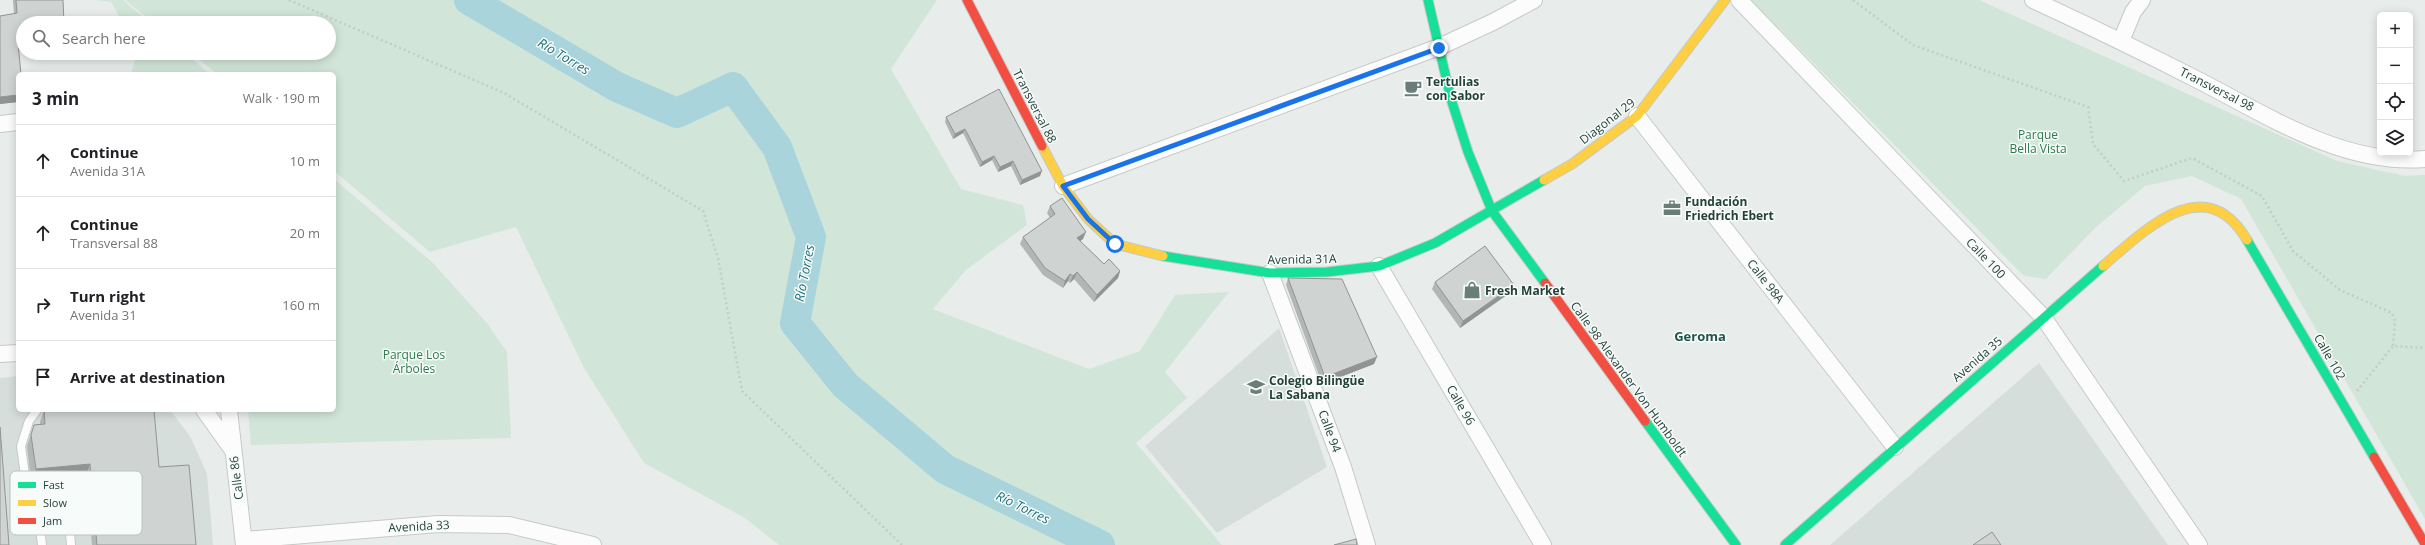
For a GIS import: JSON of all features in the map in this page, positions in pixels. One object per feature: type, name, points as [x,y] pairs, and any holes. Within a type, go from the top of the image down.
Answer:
[{"type":"street","name":"Transversal 88","points":[[967,0],[1063,186],[1088,219]]},
{"type":"street","name":"Calle 98 Alexander Von Humboldt","points":[[1428,0],[1439,48],[1468,152],[1492,211],[1736,545]]},
{"type":"street","points":[[1063,186],[1439,48],[1534,0]]},
{"type":"street","name":"Diagonal 29","points":[[1492,211],[1572,164],[1637,116],[1658,91],[1725,0]]},
{"type":"street","name":"Calle 100","points":[[1739,0],[2043,318],[2199,545]]},
{"type":"street","name":"Transversal 98","points":[[2034,0],[2121,41],[2326,144],[2406,161],[2425,159]]},
{"type":"street","points":[[2121,41],[2133,12],[2142,0]]},
{"type":"street","name":"Calle 98A","points":[[1637,116],[1896,447]]},
{"type":"street","points":[[0,124],[16,122]]},
{"type":"street","name":"Avenida 35","points":[[1785,545],[2142,232],[2177,209],[2193,206]]},
{"type":"street","name":"Calle 102","points":[[2193,206],[2220,211],[2240,228],[2425,544]]},
{"type":"street","name":"Avenida 31A","points":[[1088,219],[1115,244],[1169,257],[1270,273],[1327,272],[1379,266],[1435,243],[1492,211]]},
{"type":"street","name":"Calle 96","points":[[1379,266],[1543,545]]},
{"type":"street","name":"Calle 94","points":[[1270,273],[1343,467],[1367,545]]},
{"type":"street","points":[[0,354],[16,353]]},
{"type":"street","points":[[205,412],[233,450]]},
{"type":"street","name":"Calle 86","points":[[229,412],[244,542]]},
{"type":"street","name":"Avenida 33","points":[[244,542],[453,524],[509,525],[593,545]]},
{"type":"lane","points":[[24,471],[21,446],[29,421],[36,412]]},
{"type":"lane","points":[[41,535],[42,545]]},
{"type":"lane","points":[[70,535],[71,545]]},
{"type":"path","points":[[289,0],[326,16]]},
{"type":"path","points":[[1853,0],[1913,45],[2088,107],[2093,144],[2124,181],[2192,158],[2262,196],[2293,251],[2340,290],[2392,313],[2395,321],[2393,346],[2354,395],[2342,402]]},
{"type":"path","points":[[336,20],[504,93],[703,211],[718,258],[742,391],[902,545]]},
{"type":"path","points":[[2393,346],[2425,348]]},
{"type":"shaded area","name":"Colegio Bilingüe La Sabana","points":[[1279,328],[1327,467],[1217,533],[1145,446]]},
{"type":"shaded area","points":[[2039,363],[2168,545],[1830,545]]},
{"type":"shaded area","points":[[16,376],[16,412],[172,412],[190,436],[207,474],[213,545],[0,545],[0,378]]},
{"type":"green space","points":[[97,0],[123,0],[142,16],[119,16],[111,2]]},
{"type":"green space","points":[[125,0],[937,0],[891,69],[961,189],[1023,205],[1027,225],[966,270],[933,309],[1089,369],[1140,351],[1175,295],[1229,292],[1165,372],[1187,398],[1136,443],[1222,545],[779,545],[745,518],[644,463],[584,368],[516,227],[430,252],[336,173],[336,72],[215,72],[200,60],[336,60],[336,16],[145,16]]},
{"type":"green space","name":"Parque Bella Vista","points":[[1751,0],[1979,0],[2337,161],[2405,176],[2425,175],[2425,519],[2241,199],[2192,176],[2145,186],[2095,228],[2046,279],[2024,276]]},
{"type":"green space","points":[[135,60],[193,60],[208,72],[132,72]]},
{"type":"green space","name":"Parque Los Árboles","points":[[336,181],[433,263],[486,322],[507,352],[511,438],[251,445],[248,412],[336,412]]},
{"type":"building","points":[[16,0],[63,0],[64,16],[16,16],[16,60],[20,60],[21,72],[16,72],[16,95],[0,97],[0,16],[17,13]]},
{"type":"building","points":[[999,89],[1042,171],[1022,180],[1013,161],[1000,167],[994,156],[982,162],[965,129],[955,134],[946,117]]},
{"type":"building","points":[[1062,198],[1086,232],[1077,238],[1104,264],[1109,259],[1120,271],[1097,295],[1077,272],[1073,276],[1070,274],[1065,281],[1045,268],[1023,237],[1055,214],[1050,206]]},
{"type":"building","name":"Fresh Market","points":[[1485,246],[1514,285],[1463,321],[1435,282]]},
{"type":"building","points":[[1288,278],[1342,279],[1377,357],[1325,377]]},
{"type":"building","points":[[44,412],[154,412],[159,467],[189,465],[196,545],[97,545],[96,535],[142,535],[142,471],[91,471],[90,464],[36,469],[31,435],[34,425],[45,424]]},
{"type":"building","points":[[0,427],[9,545],[0,545]]},
{"type":"building","points":[[1992,532],[2001,545],[1973,545]]},
{"type":"building","points":[[1356,539],[1357,545],[1334,545]]},
{"type":"waterway","name":"Río Torres","points":[[469,0],[617,87],[677,113],[733,87],[777,147],[811,237],[795,323],[845,385],[945,469],[1100,545]]},
{"type":"traffic: fast","points":[[1428,0],[1451,99],[1468,152],[1492,211],[1545,283]]},
{"type":"traffic: fast","points":[[1163,256],[1270,273],[1327,272],[1379,266],[1435,243],[1544,180]]},
{"type":"traffic: fast","points":[[2247,240],[2374,457]]},
{"type":"traffic: fast","points":[[1785,545],[2103,266]]},
{"type":"traffic: fast","points":[[1645,421],[1736,545]]},
{"type":"traffic: slow","points":[[1544,180],[1572,164],[1637,116],[1725,0]]},
{"type":"traffic: slow","points":[[1042,146],[1063,186],[1088,219],[1115,244],[1163,256]]},
{"type":"traffic: slow","points":[[2103,266],[2156,223],[2175,213],[2194,207],[2213,209],[2230,219],[2247,240]]},
{"type":"traffic: jam","points":[[967,0],[1042,146]]},
{"type":"traffic: jam","points":[[1545,283],[1645,421]]},
{"type":"traffic: jam","points":[[2374,457],[2425,544]]},
{"type":"place","name":"Tertulias con Sabor","points":[[1413,88]]},
{"type":"place","name":"Fundación Friedrich Ebert","points":[[1672,208]]},
{"type":"place","name":"Fresh Market","points":[[1472,290]]},
{"type":"place","name":"Colegio Bilingüe La Sabana","points":[[1256,387]]},
{"type":"district","name":"Geroma","points":[[1700,336]]},
{"type":"route","points":[[1115,244],[1088,219],[1063,186],[1439,48]]}]
